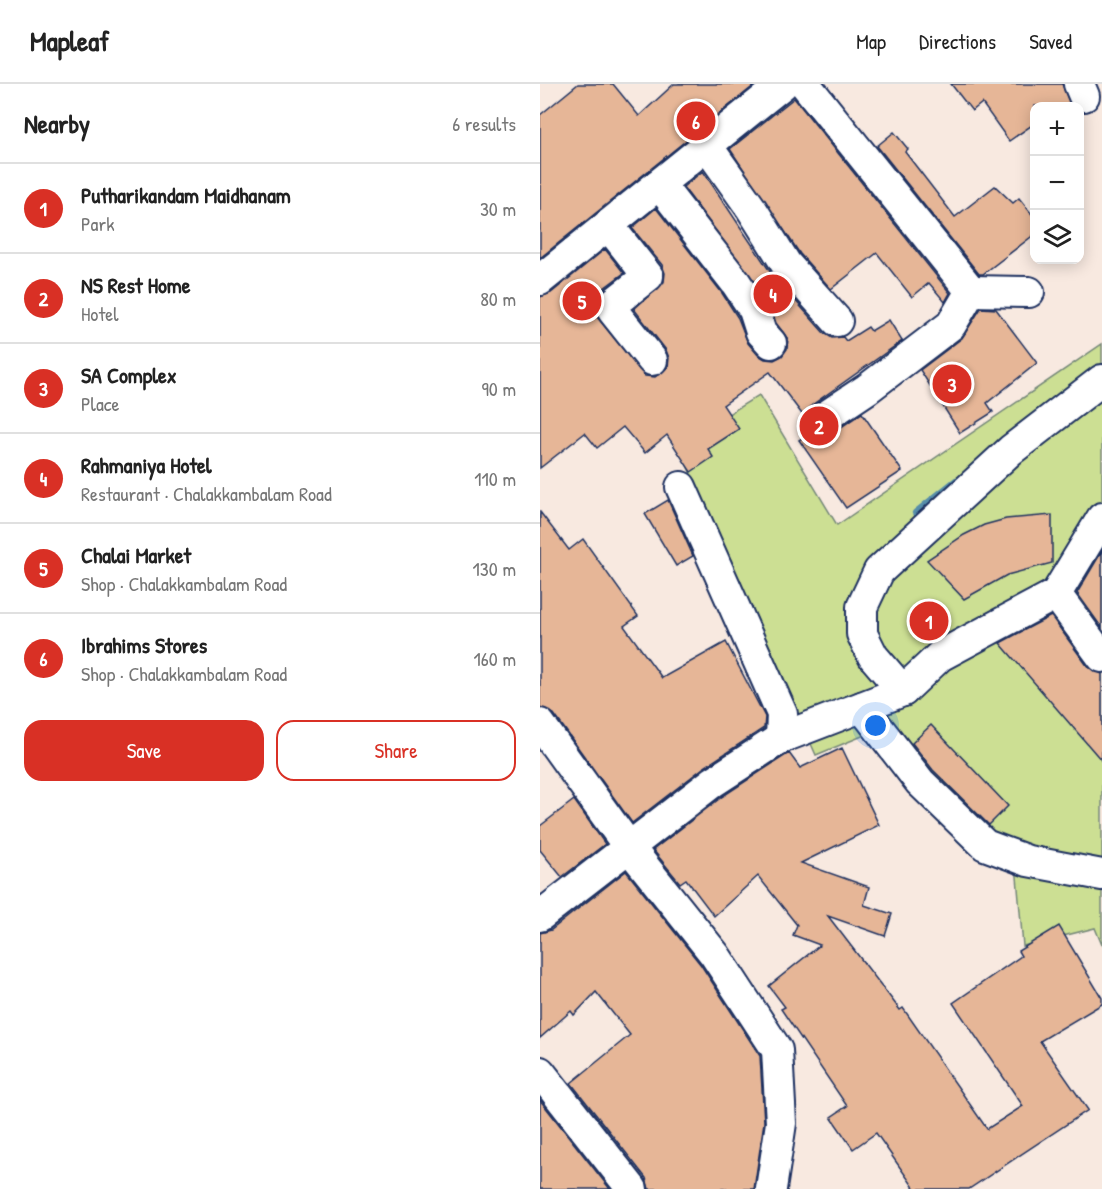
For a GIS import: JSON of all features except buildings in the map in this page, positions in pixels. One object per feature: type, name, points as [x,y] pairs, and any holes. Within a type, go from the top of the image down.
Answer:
[{"type":"street","points":[[540,280],[783,84]]},
{"type":"street","points":[[805,84],[971,291]]},
{"type":"street","points":[[707,146],[751,208],[786,264],[837,321]]},
{"type":"street","points":[[659,184],[736,283],[754,310],[761,332],[771,343]]},
{"type":"street","points":[[608,225],[648,276],[611,305],[613,311],[652,360]]},
{"type":"street","points":[[971,291],[1029,292]]},
{"type":"street","points":[[822,419],[867,389],[951,325],[971,291]]},
{"type":"street","points":[[903,691],[873,656],[862,634],[862,607],[879,571],[1011,450],[1102,380]]},
{"type":"street","points":[[681,487],[782,714],[781,738]]},
{"type":"street","points":[[540,916],[713,782],[781,738],[903,691],[940,656],[1056,594],[1102,518]]},
{"type":"street","points":[[1056,594],[1102,657]]},
{"type":"street","points":[[862,707],[920,782],[985,845],[1028,861],[1102,875]]},
{"type":"street","points":[[540,724],[628,846],[716,955],[777,1050],[781,1123],[771,1189]]},
{"type":"street","points":[[540,1072],[632,1189]]},
{"type":"green space","points":[[1102,344],[1102,945],[1095,928],[1023,946],[1016,865],[882,728],[816,755],[678,445],[759,395],[837,525]]},
{"type":"waterway","points":[[916,513],[956,481]]},
{"type":"place","name":"Ibrahims Stores","points":[[696,121]]},
{"type":"place","name":"Rahmaniya Hotel","points":[[773,294]]},
{"type":"place","name":"Chalai Market","points":[[582,301]]},
{"type":"place","name":"SA Complex","points":[[952,384]]},
{"type":"place","name":"NS Rest Home","points":[[819,426]]},
{"type":"place","name":"Putharikandam Maidhanam","points":[[929,621]]}]
